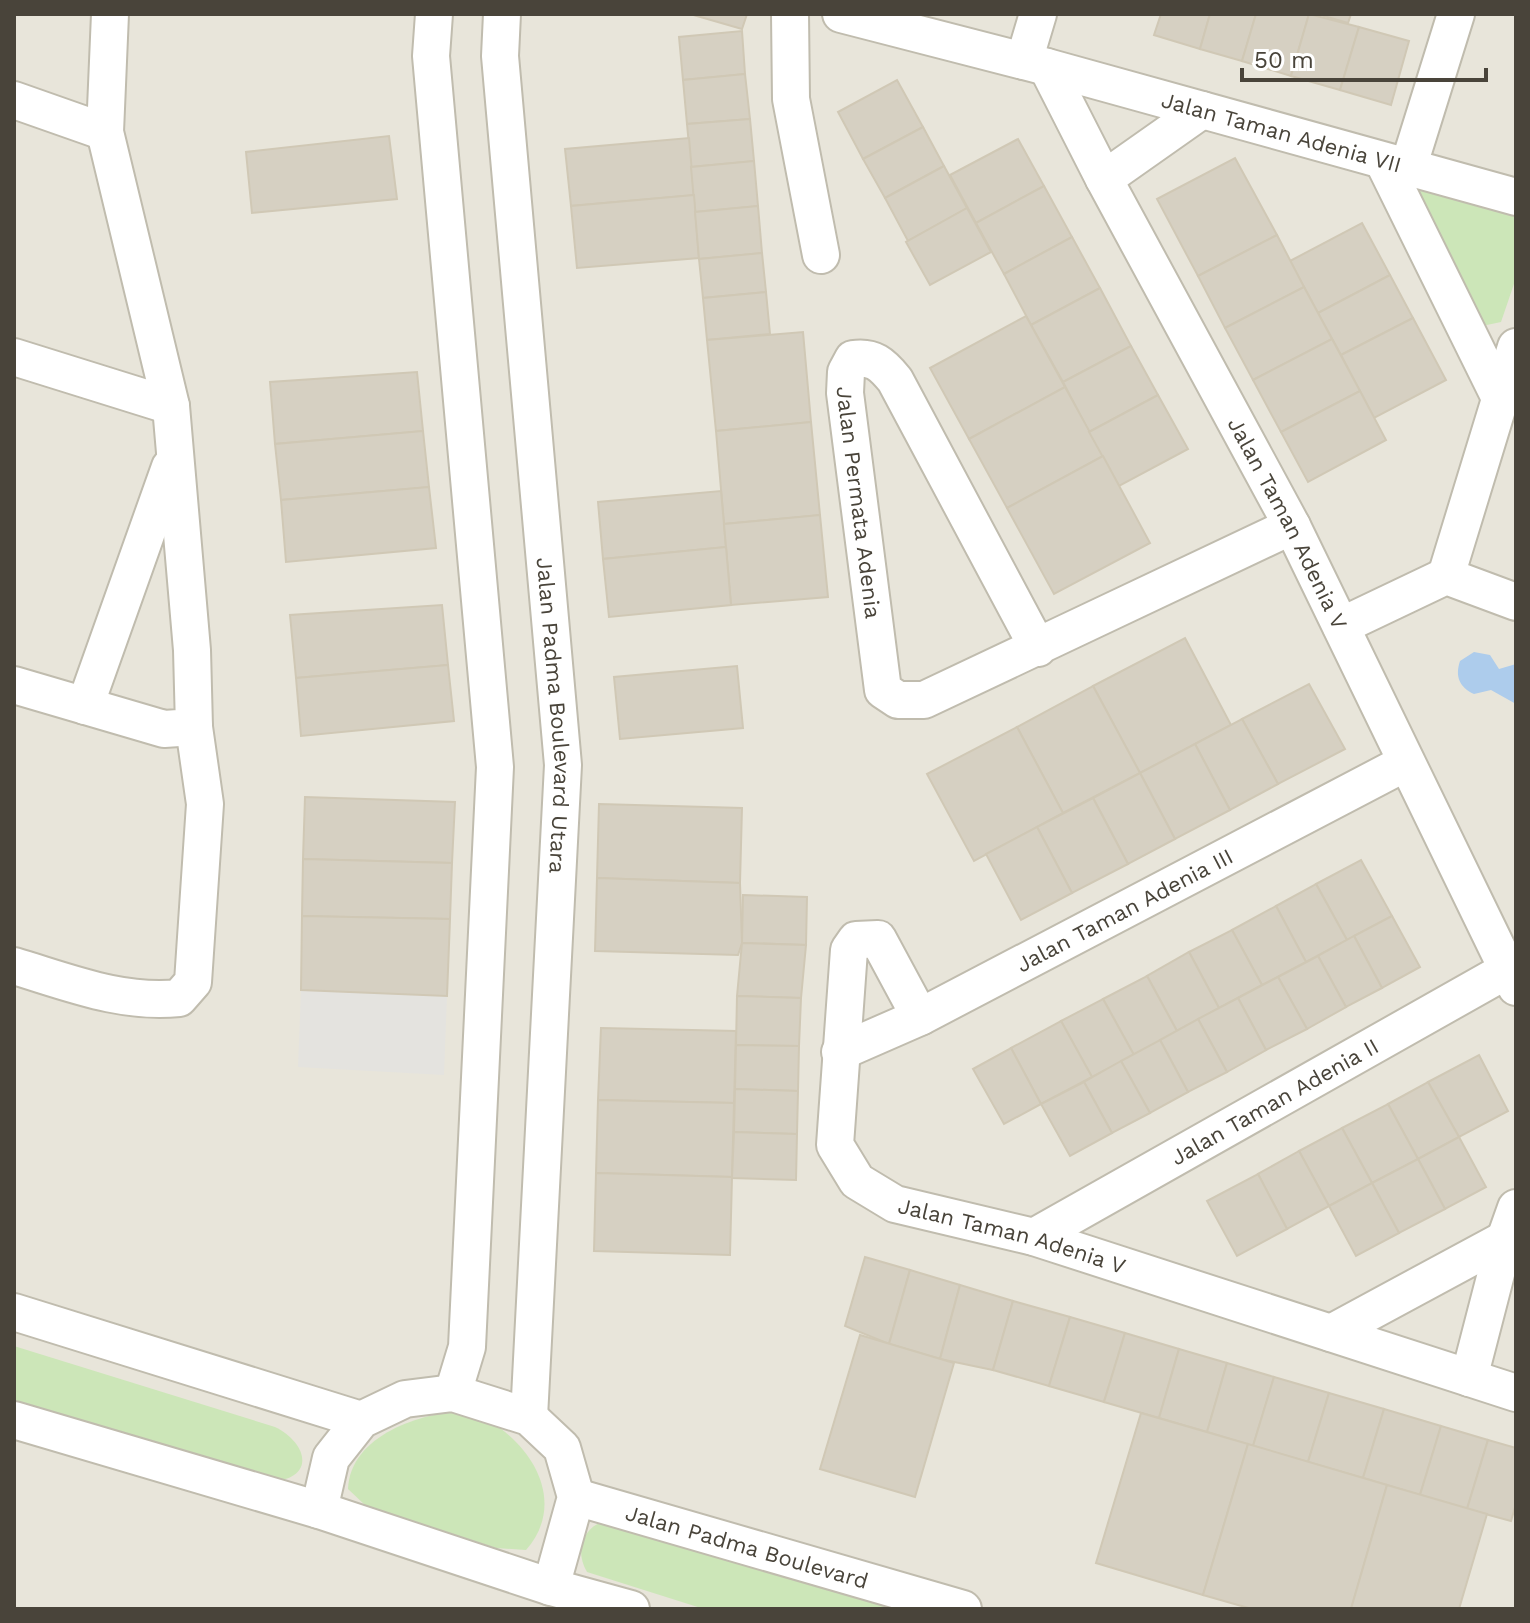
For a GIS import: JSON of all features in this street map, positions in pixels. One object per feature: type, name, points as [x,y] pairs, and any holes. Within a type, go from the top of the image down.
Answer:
[{"type":"street","points":[[14,966],[101,992],[148,1001],[179,998],[193,982],[205,804],[194,727],[171,406],[105,132],[110,14]]},
{"type":"street","points":[[434,14],[431,56],[495,767],[467,1347],[453,1393]]},
{"type":"street","name":"Jalan Padma Boulevard Utara","points":[[502,14],[500,56],[563,765],[529,1417]]},
{"type":"street","points":[[790,14],[791,99],[821,255]]},
{"type":"street","name":"Jalan Taman Adenia VII","points":[[841,14],[1036,64],[1516,197]]},
{"type":"street","points":[[1036,64],[1038,14]]},
{"type":"street","points":[[1456,14],[1396,164],[1500,398]]},
{"type":"street","name":"Jalan Taman Adenia V","points":[[1036,64],[1104,179],[1292,526],[1405,763],[1513,974]]},
{"type":"street","points":[[14,100],[105,132]]},
{"type":"street","points":[[1104,179],[1202,110]]},
{"type":"street","points":[[1446,576],[1516,347]]},
{"type":"street","points":[[14,357],[171,406]]},
{"type":"street","name":"Jalan Permata Adenia","points":[[1038,648],[895,380],[884,366],[868,357],[853,359],[846,372],[845,393],[883,690],[898,700],[924,700],[1038,648],[1292,526]]},
{"type":"street","points":[[85,706],[175,454]]},
{"type":"street","points":[[1341,626],[1446,576],[1516,602]]},
{"type":"street","points":[[14,685],[164,729],[194,727]]},
{"type":"street","name":"Jalan Taman Adenia III","points":[[840,1052],[920,1017],[1405,763]]},
{"type":"street","name":"Jalan Taman Adenia V","points":[[920,1017],[878,939],[856,940],[849,950],[835,1145],[857,1181],[895,1204],[1034,1237],[1516,1393]]},
{"type":"street","name":"Jalan Taman Adenia II","points":[[1034,1237],[1513,974]]},
{"type":"street","points":[[1331,1333],[1510,1224]]},
{"type":"street","points":[[1469,1378],[1510,1224]]},
{"type":"street","points":[[14,1312],[361,1420]]},
{"type":"street","points":[[319,1510],[331,1458],[361,1420],[405,1399],[453,1393],[529,1417],[562,1448],[576,1497],[551,1587]]},
{"type":"street","points":[[14,1420],[319,1510],[551,1587],[631,1609]]},
{"type":"street","name":"Jalan Padma Boulevard","points":[[576,1497],[963,1609]]},
{"type":"shaded area","points":[[14,14],[1516,14],[1516,1609],[14,1609]]},
{"type":"shaded area","points":[[301,990],[447,996],[444,1075],[298,1067]]},
{"type":"green space","points":[[1422,185],[1516,207],[1516,278],[1501,322],[1482,326],[1413,201]]},
{"type":"green space","points":[[14,1346],[275,1427],[294,1441],[302,1458],[301,1466],[289,1478],[276,1481],[14,1403]]},
{"type":"green space","points":[[466,1411],[506,1432],[535,1467],[542,1487],[544,1508],[539,1530],[526,1550],[496,1548],[366,1506],[348,1489],[352,1470],[361,1454],[391,1430],[429,1416]]},
{"type":"green space","points":[[601,1522],[900,1609],[704,1609],[587,1572],[582,1558],[582,1544],[588,1531]]},
{"type":"water","points":[[1474,652],[1490,655],[1499,669],[1516,664],[1516,704],[1491,690],[1474,694],[1462,684],[1458,676],[1460,661]]},
{"type":"building","points":[[690,14],[747,14],[742,29]]},
{"type":"building","points":[[1161,14],[1210,14],[1200,49],[1154,35]]},
{"type":"building","points":[[1210,14],[1256,14],[1242,61],[1200,49]]},
{"type":"building","points":[[1256,14],[1309,14],[1291,76],[1242,61]]},
{"type":"building","points":[[1309,14],[1359,27],[1340,90],[1291,76]]},
{"type":"building","points":[[1317,14],[1351,14],[1348,23]]},
{"type":"building","points":[[1359,27],[1409,41],[1391,105],[1340,90]]},
{"type":"building","points":[[742,31],[745,74],[683,80],[679,37]]},
{"type":"building","points":[[745,74],[750,119],[687,124],[683,80]]},
{"type":"building","points":[[897,80],[923,127],[863,159],[838,112]]},
{"type":"building","points":[[750,119],[754,161],[691,167],[687,124]]},
{"type":"building","points":[[923,127],[944,166],[885,198],[863,159]]},
{"type":"building","points":[[389,136],[397,199],[252,213],[246,152]]},
{"type":"building","points":[[689,138],[694,195],[571,206],[565,149]]},
{"type":"building","points":[[1018,139],[1044,186],[976,223],[950,175]]},
{"type":"building","points":[[1235,158],[1277,235],[1198,276],[1157,199]]},
{"type":"building","points":[[754,161],[758,206],[695,212],[691,167]]},
{"type":"building","points":[[944,166],[967,208],[908,241],[885,198]]},
{"type":"building","points":[[1044,186],[1072,237],[1004,274],[976,223]]},
{"type":"building","points":[[694,195],[699,258],[577,268],[571,206]]},
{"type":"building","points":[[758,206],[762,253],[699,259],[695,212]]},
{"type":"building","points":[[967,208],[991,252],[930,285],[906,242]]},
{"type":"building","points":[[1362,223],[1390,275],[1318,313],[1290,261]]},
{"type":"building","points":[[1277,235],[1304,287],[1225,328],[1198,276]]},
{"type":"building","points":[[1072,237],[1100,288],[1031,325],[1004,274]]},
{"type":"building","points":[[762,253],[766,292],[703,298],[699,259]]},
{"type":"building","points":[[1390,275],[1413,318],[1341,355],[1318,313]]},
{"type":"building","points":[[1304,287],[1332,339],[1253,380],[1225,328]]},
{"type":"building","points":[[1100,288],[1131,346],[1063,382],[1031,325]]},
{"type":"building","points":[[766,292],[770,334],[707,340],[703,298]]},
{"type":"building","points":[[1026,316],[1065,387],[969,439],[930,368]]},
{"type":"building","points":[[1413,318],[1446,380],[1374,418],[1341,355]]},
{"type":"building","points":[[803,332],[811,422],[716,431],[707,340]]},
{"type":"building","points":[[1332,339],[1360,391],[1281,432],[1253,380]]},
{"type":"building","points":[[1131,346],[1158,395],[1089,432],[1063,382]]},
{"type":"building","points":[[417,372],[423,431],[275,444],[270,382]]},
{"type":"building","points":[[1065,387],[1103,456],[1007,508],[969,439]]},
{"type":"building","points":[[1360,391],[1386,440],[1308,482],[1281,432]]},
{"type":"building","points":[[1158,395],[1188,449],[1119,486],[1089,432]]},
{"type":"building","points":[[811,422],[820,515],[724,524],[716,431]]},
{"type":"building","points":[[423,431],[429,487],[281,500],[275,444]]},
{"type":"building","points":[[1103,456],[1150,543],[1054,594],[1007,508]]},
{"type":"building","points":[[429,487],[436,548],[286,562],[281,500]]},
{"type":"building","points":[[721,491],[726,547],[603,559],[598,502]]},
{"type":"building","points":[[820,515],[828,597],[731,605],[724,524]]},
{"type":"building","points":[[726,547],[731,605],[609,617],[603,559]]},
{"type":"building","points":[[442,605],[448,665],[296,678],[290,615]]},
{"type":"building","points":[[1185,638],[1231,725],[1140,773],[1093,686]]},
{"type":"building","points":[[448,665],[454,721],[301,736],[296,678]]},
{"type":"building","points":[[737,666],[743,728],[620,739],[614,677]]},
{"type":"building","points":[[1309,684],[1345,749],[1278,784],[1242,719]]},
{"type":"building","points":[[1093,686],[1140,773],[1063,813],[1017,727]]},
{"type":"building","points":[[1242,719],[1278,784],[1230,810],[1195,744]]},
{"type":"building","points":[[1017,727],[1063,813],[974,861],[927,774]]},
{"type":"building","points":[[1195,744],[1230,810],[1175,839],[1140,773]]},
{"type":"building","points":[[1140,773],[1175,839],[1128,864],[1093,798]]},
{"type":"building","points":[[305,797],[455,802],[452,863],[303,859]]},
{"type":"building","points":[[1093,798],[1128,864],[1072,893],[1037,827]]},
{"type":"building","points":[[599,804],[742,808],[740,883],[597,878]]},
{"type":"building","points":[[1037,827],[1072,893],[1021,920],[986,854]]},
{"type":"building","points":[[303,859],[452,863],[450,919],[302,916]]},
{"type":"building","points":[[1361,860],[1392,916],[1347,940],[1316,884]]},
{"type":"building","points":[[597,878],[740,883],[742,943],[738,955],[595,951]]},
{"type":"building","points":[[1316,884],[1347,940],[1306,962],[1276,906]]},
{"type":"building","points":[[743,895],[807,897],[806,945],[742,943]]},
{"type":"building","points":[[1276,906],[1306,962],[1262,985],[1232,930]]},
{"type":"building","points":[[302,916],[450,919],[447,996],[301,990]]},
{"type":"building","points":[[1392,916],[1420,967],[1382,988],[1354,936]]},
{"type":"building","points":[[1232,930],[1262,985],[1219,1008],[1189,952]]},
{"type":"building","points":[[1354,936],[1382,988],[1346,1007],[1318,956]]},
{"type":"building","points":[[742,943],[806,945],[801,998],[737,996]]},
{"type":"building","points":[[1189,952],[1219,1008],[1177,1031],[1147,976]]},
{"type":"building","points":[[1318,956],[1346,1007],[1307,1029],[1278,977]]},
{"type":"building","points":[[1147,976],[1177,1031],[1134,1055],[1103,999]]},
{"type":"building","points":[[1278,977],[1307,1029],[1266,1050],[1238,998]]},
{"type":"building","points":[[737,996],[801,998],[799,1046],[736,1045]]},
{"type":"building","points":[[1238,998],[1266,1050],[1227,1072],[1198,1019]]},
{"type":"building","points":[[1103,999],[1134,1055],[1092,1077],[1061,1021]]},
{"type":"building","points":[[1198,1019],[1227,1072],[1188,1092],[1160,1040]]},
{"type":"building","points":[[1061,1021],[1092,1077],[1041,1104],[1011,1048]]},
{"type":"building","points":[[601,1028],[736,1031],[734,1103],[598,1100]]},
{"type":"building","points":[[1160,1040],[1188,1092],[1150,1113],[1121,1061]]},
{"type":"building","points":[[736,1045],[799,1046],[798,1091],[735,1089]]},
{"type":"building","points":[[1011,1048],[1041,1104],[1004,1124],[973,1069]]},
{"type":"building","points":[[1479,1055],[1508,1111],[1459,1137],[1428,1082]]},
{"type":"building","points":[[1121,1061],[1150,1113],[1112,1133],[1084,1082]]},
{"type":"building","points":[[1084,1082],[1112,1133],[1070,1156],[1041,1104]]},
{"type":"building","points":[[1428,1082],[1459,1137],[1418,1159],[1388,1104]]},
{"type":"building","points":[[735,1089],[798,1091],[797,1134],[734,1132]]},
{"type":"building","points":[[598,1100],[734,1103],[732,1177],[596,1173]]},
{"type":"building","points":[[1388,1104],[1418,1159],[1372,1183],[1342,1128]]},
{"type":"building","points":[[1342,1128],[1372,1183],[1329,1206],[1299,1151]]},
{"type":"building","points":[[734,1132],[797,1134],[796,1180],[732,1178]]},
{"type":"building","points":[[1459,1137],[1486,1187],[1445,1209],[1418,1159]]},
{"type":"building","points":[[1299,1151],[1329,1206],[1287,1229],[1258,1174]]},
{"type":"building","points":[[1418,1159],[1445,1209],[1399,1233],[1372,1183]]},
{"type":"building","points":[[596,1173],[732,1177],[730,1255],[594,1251]]},
{"type":"building","points":[[1258,1174],[1287,1229],[1237,1256],[1207,1201]]},
{"type":"building","points":[[1372,1183],[1399,1233],[1356,1256],[1329,1206]]},
{"type":"building","points":[[865,1257],[910,1270],[889,1344],[845,1326]]},
{"type":"building","points":[[910,1270],[960,1285],[940,1359],[889,1344]]},
{"type":"building","points":[[960,1285],[1013,1301],[993,1370],[940,1359]]},
{"type":"building","points":[[1013,1301],[1070,1317],[1049,1386],[993,1370]]},
{"type":"building","points":[[1070,1317],[1125,1333],[1104,1402],[1049,1386]]},
{"type":"building","points":[[1125,1333],[1179,1349],[1159,1418],[1104,1402]]},
{"type":"building","points":[[860,1335],[954,1363],[915,1497],[820,1469]]},
{"type":"building","points":[[1179,1349],[1227,1363],[1207,1432],[1159,1418]]},
{"type":"building","points":[[1227,1363],[1274,1377],[1253,1446],[1207,1432]]},
{"type":"building","points":[[1274,1377],[1329,1393],[1308,1462],[1253,1446]]},
{"type":"building","points":[[1329,1393],[1384,1409],[1363,1478],[1308,1462]]},
{"type":"building","points":[[1384,1409],[1441,1426],[1420,1495],[1363,1478]]},
{"type":"building","points":[[1141,1413],[1248,1444],[1203,1595],[1096,1563]]},
{"type":"building","points":[[1441,1426],[1488,1440],[1467,1509],[1420,1495]]},
{"type":"building","points":[[1488,1440],[1516,1448],[1516,1504],[1511,1521],[1467,1509]]},
{"type":"building","points":[[1248,1444],[1387,1485],[1351,1609],[1252,1609],[1203,1595]]},
{"type":"building","points":[[1387,1485],[1487,1514],[1459,1609],[1351,1609]]}]
